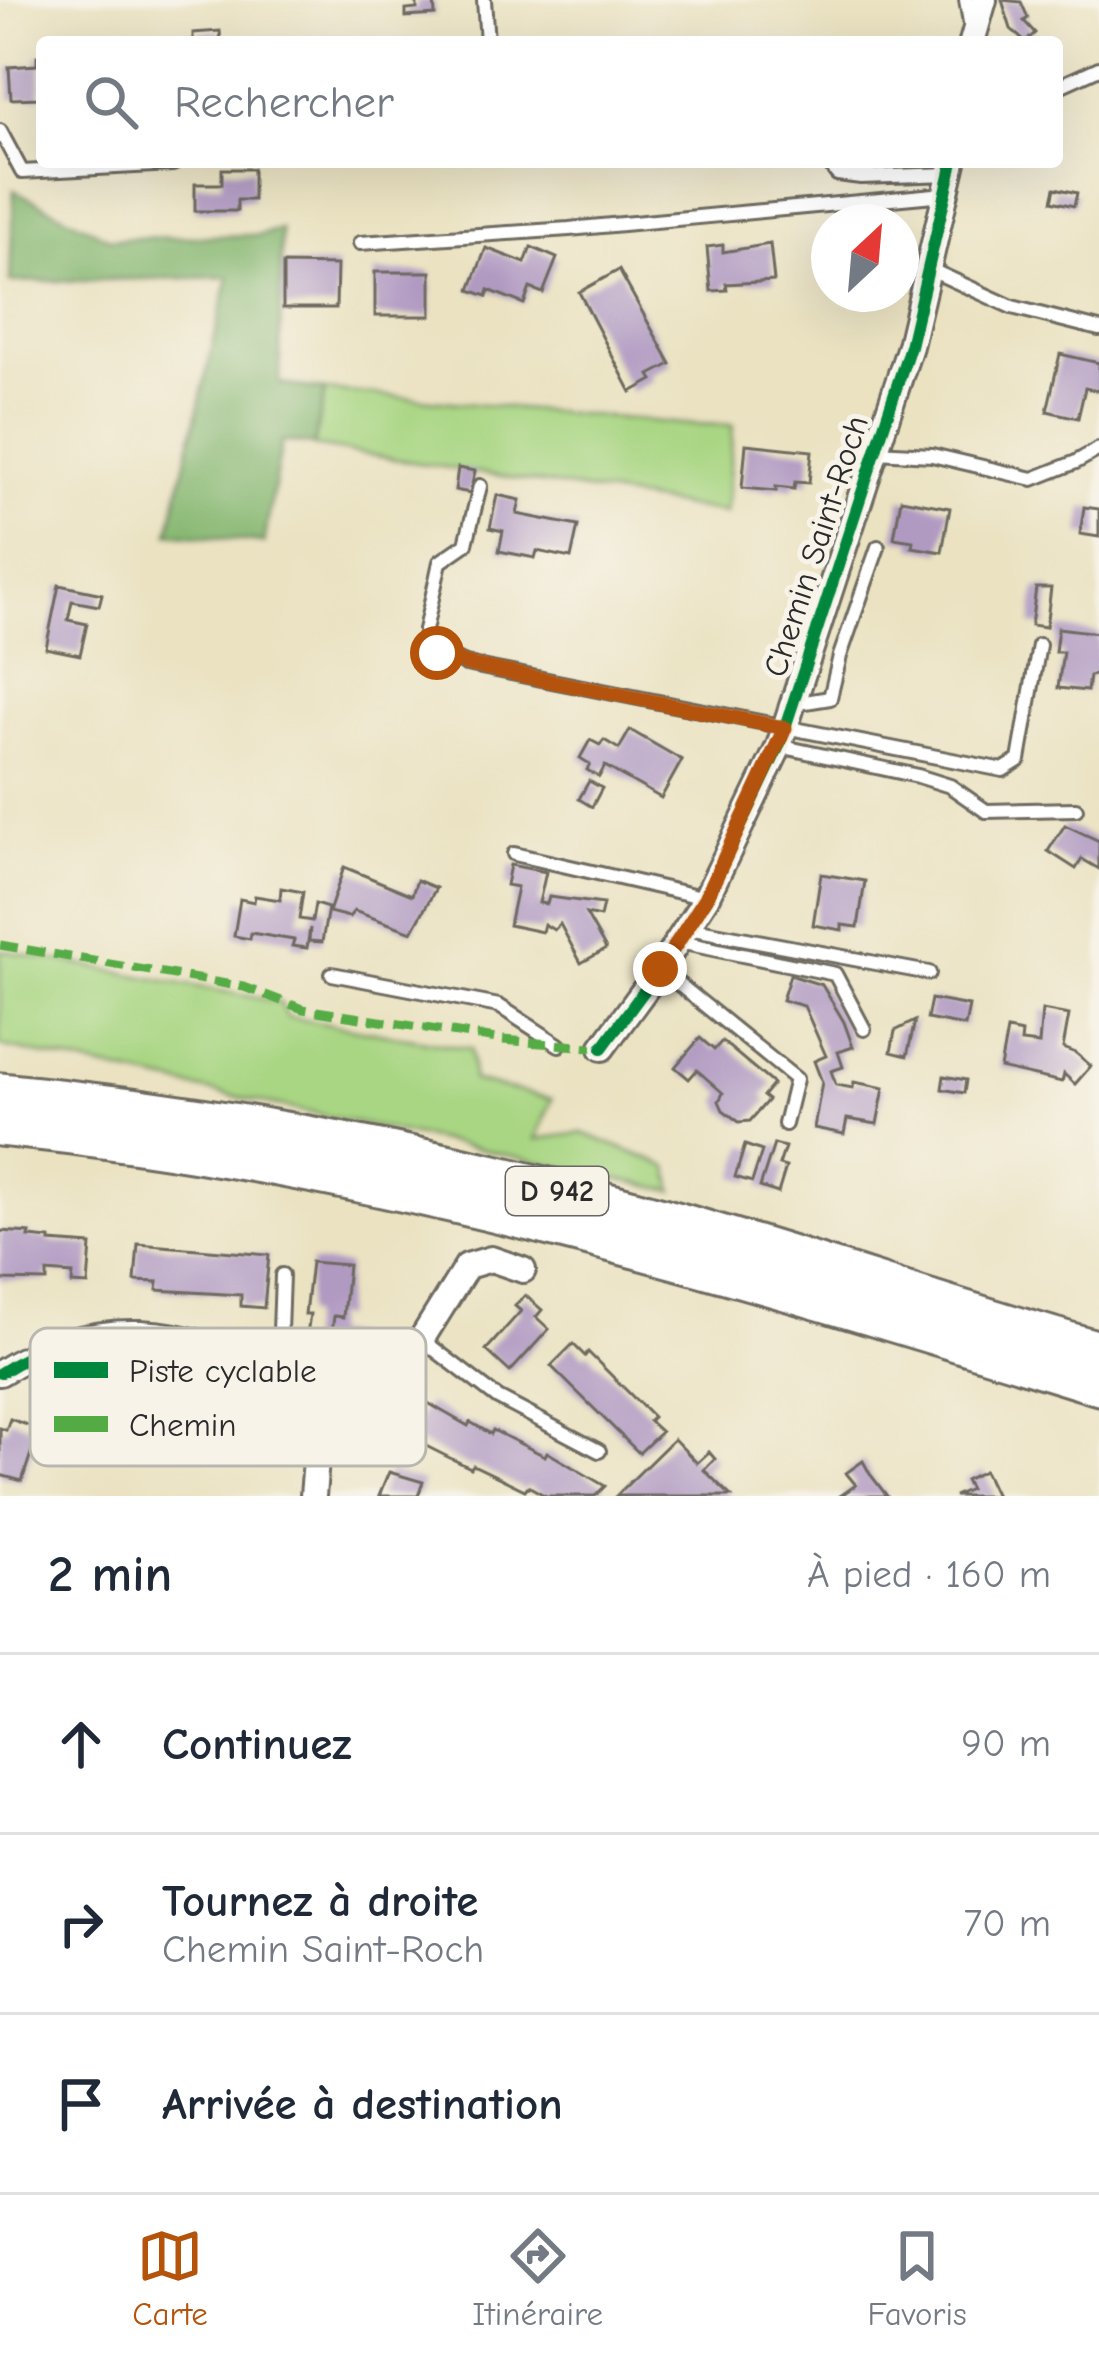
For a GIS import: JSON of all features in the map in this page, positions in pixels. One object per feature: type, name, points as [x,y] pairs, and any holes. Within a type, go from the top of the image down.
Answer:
[{"type":"main road","name":"D 942","points":[[0,1093],[204,1118],[476,1171],[719,1234],[1099,1351]]},
{"type":"main road","points":[[0,1126],[328,1174],[470,1204],[750,1277],[1099,1385]]},
{"type":"street","points":[[973,36],[984,0]]},
{"type":"street","name":"Chemin Saint-Roch","points":[[602,1048],[706,898],[786,726],[931,269],[950,176]]},
{"type":"street","points":[[426,1331],[467,1266],[491,1259],[524,1270]]},
{"type":"street","points":[[0,1373],[30,1353]]},
{"type":"street","points":[[313,1496],[316,1466]]},
{"type":"lane","points":[[484,0],[487,36]]},
{"type":"lane","points":[[966,0],[972,36]]},
{"type":"lane","points":[[1063,84],[1099,68]]},
{"type":"lane","points":[[0,131],[22,172],[98,168]]},
{"type":"lane","points":[[832,168],[837,174],[861,177],[950,176]]},
{"type":"lane","points":[[360,243],[591,224],[665,223],[950,176]]},
{"type":"lane","points":[[931,269],[1012,308],[1099,329]]},
{"type":"lane","points":[[876,452],[932,455],[1034,479],[1076,463],[1099,448]]},
{"type":"lane","points":[[480,486],[466,544],[440,562],[425,630],[437,653],[466,664],[1003,770],[1018,760],[1039,645]]},
{"type":"lane","points":[[786,726],[830,698],[878,547]]},
{"type":"lane","points":[[786,726],[950,786],[986,811],[1076,809]]},
{"type":"lane","points":[[514,854],[706,898]]},
{"type":"lane","points":[[682,935],[929,973]]},
{"type":"lane","points":[[682,935],[835,974],[864,1029]]},
{"type":"lane","points":[[660,969],[796,1079],[785,1124]]},
{"type":"lane","points":[[332,974],[499,1006],[559,1045]]},
{"type":"lane","points":[[281,1328],[283,1276]]},
{"type":"lane","points":[[426,1343],[498,1398],[599,1451]]},
{"type":"green space","points":[[14,190],[111,239],[260,235],[281,229],[280,384],[325,390],[314,445],[282,441],[264,543],[169,533],[229,277],[10,282]]},
{"type":"green space","points":[[325,390],[733,425],[726,513],[314,446]]},
{"type":"green space","points":[[0,950],[280,1002],[287,1017],[471,1049],[473,1081],[552,1099],[536,1139],[583,1133],[669,1167],[674,1191],[0,1046]]},
{"type":"building","points":[[434,0],[435,15],[406,17],[406,10],[417,9],[417,1]]},
{"type":"building","points":[[1002,0],[1021,2],[1028,18],[1024,21],[1035,33],[1019,36],[1011,29]]},
{"type":"building","points":[[220,31],[220,36],[193,36]]},
{"type":"building","points":[[36,65],[36,98],[11,99],[9,67]]},
{"type":"building","points":[[222,169],[253,169],[253,200],[237,200],[237,211],[195,211],[195,184],[222,184]]},
{"type":"building","points":[[1055,188],[1077,193],[1074,206],[1052,201]]},
{"type":"building","points":[[770,244],[774,281],[726,284],[727,290],[711,291],[707,247],[723,245],[723,252]]},
{"type":"building","points":[[531,247],[557,258],[543,293],[530,288],[524,304],[489,290],[487,296],[470,290],[486,248],[525,263]]},
{"type":"building","points":[[283,264],[337,265],[336,308],[283,308]]},
{"type":"building","points":[[619,270],[671,364],[631,392],[579,292]]},
{"type":"building","points":[[375,272],[431,272],[431,316],[375,316]]},
{"type":"building","points":[[1060,354],[1099,363],[1099,391],[1085,388],[1078,418],[1047,411]]},
{"type":"building","points":[[746,444],[812,451],[809,483],[795,482],[794,489],[776,487],[776,491],[742,488]]},
{"type":"building","points":[[458,468],[475,471],[470,493],[455,490]]},
{"type":"building","points":[[497,495],[520,500],[517,514],[578,526],[571,558],[537,551],[535,558],[499,551],[503,531],[490,528]]},
{"type":"building","points":[[901,499],[950,508],[942,552],[894,538]]},
{"type":"building","points":[[1084,507],[1099,509],[1099,537],[1080,534]]},
{"type":"building","points":[[59,585],[102,594],[99,606],[72,601],[68,620],[87,624],[80,655],[46,648]]},
{"type":"building","points":[[1036,588],[1051,588],[1046,627],[1031,625]]},
{"type":"building","points":[[1058,628],[1099,633],[1099,674],[1089,676],[1087,691],[1058,688],[1063,652],[1055,652]]},
{"type":"building","points":[[630,730],[682,760],[661,798],[605,766],[599,777],[580,758],[590,740],[600,745],[604,740],[619,749]]},
{"type":"building","points":[[589,781],[602,788],[592,807],[579,799]]},
{"type":"building","points":[[1065,825],[1099,841],[1099,869],[1082,859],[1076,869],[1048,851]]},
{"type":"building","points":[[510,865],[546,872],[539,903],[547,904],[549,897],[603,904],[600,917],[586,914],[606,949],[581,963],[560,924],[554,930],[544,924],[542,932],[509,925],[517,887],[506,885]]},
{"type":"building","points":[[344,867],[412,895],[417,880],[436,888],[412,932],[354,911],[349,917],[329,912]]},
{"type":"building","points":[[821,874],[865,881],[858,927],[842,925],[842,930],[813,925]]},
{"type":"building","points":[[281,888],[303,892],[299,919],[312,921],[315,904],[328,908],[322,942],[309,941],[310,928],[307,948],[292,946],[294,940],[251,933],[250,939],[234,936],[240,899],[280,900]]},
{"type":"building","points":[[790,975],[822,985],[844,1022],[853,1047],[838,1052],[843,1067],[831,1071],[836,1085],[853,1088],[854,1082],[884,1088],[877,1124],[847,1119],[844,1134],[814,1128],[822,1082],[814,1061],[826,1056],[804,1006],[782,1000]]},
{"type":"building","points":[[931,999],[969,1006],[965,1026],[927,1019]]},
{"type":"building","points":[[1042,1010],[1069,1015],[1063,1048],[1091,1066],[1075,1084],[1064,1074],[1062,1082],[1000,1068],[1007,1030],[1022,1033],[1021,1042],[1039,1044]]},
{"type":"building","points":[[915,1021],[907,1056],[891,1052],[895,1031]]},
{"type":"building","points":[[700,1038],[714,1050],[722,1041],[773,1084],[763,1096],[768,1100],[750,1121],[739,1122],[723,1110],[719,1101],[723,1093],[697,1070],[689,1079],[675,1067]]},
{"type":"building","points":[[944,1076],[966,1080],[964,1093],[942,1089]]},
{"type":"building","points":[[774,1144],[785,1147],[779,1165],[786,1167],[778,1193],[760,1187]]},
{"type":"building","points":[[745,1145],[762,1151],[752,1182],[735,1177]]},
{"type":"building","points":[[0,1231],[91,1245],[88,1285],[72,1284],[73,1274],[47,1272],[47,1281],[0,1280]]},
{"type":"building","points":[[138,1244],[269,1255],[264,1308],[241,1306],[241,1295],[157,1290],[158,1282],[135,1281]]},
{"type":"building","points":[[311,1262],[348,1265],[343,1317],[334,1316],[333,1328],[308,1328],[310,1314],[305,1314]]},
{"type":"building","points":[[525,1295],[542,1310],[536,1317],[549,1329],[510,1372],[486,1350],[521,1311],[515,1306]]},
{"type":"building","points":[[573,1344],[585,1356],[588,1352],[653,1417],[649,1421],[661,1432],[639,1453],[551,1366]]},
{"type":"building","points":[[428,1403],[468,1426],[470,1422],[491,1434],[493,1430],[545,1456],[547,1452],[605,1486],[595,1496],[546,1496],[471,1468],[426,1446]]},
{"type":"building","points":[[10,1419],[30,1426],[30,1457],[22,1481],[0,1475],[0,1428],[6,1430]]},
{"type":"building","points":[[674,1439],[697,1463],[709,1452],[715,1459],[704,1470],[731,1496],[616,1496]]},
{"type":"building","points":[[863,1461],[887,1496],[840,1496],[856,1485],[846,1473]]},
{"type":"building","points":[[984,1471],[996,1496],[954,1496],[970,1489],[965,1480]]},
{"type":"building","points":[[389,1472],[423,1482],[418,1496],[379,1496]]},
{"type":"marked path","points":[[0,945],[244,987],[303,1009],[503,1040],[602,1048]]},
{"type":"cycle path","points":[[602,1048],[706,898],[779,746],[910,346],[952,168]]},
{"type":"cycle path","points":[[0,1373],[30,1357]]},
{"type":"route","points":[[437,653],[466,664],[785,728],[706,898],[660,969]]}]
